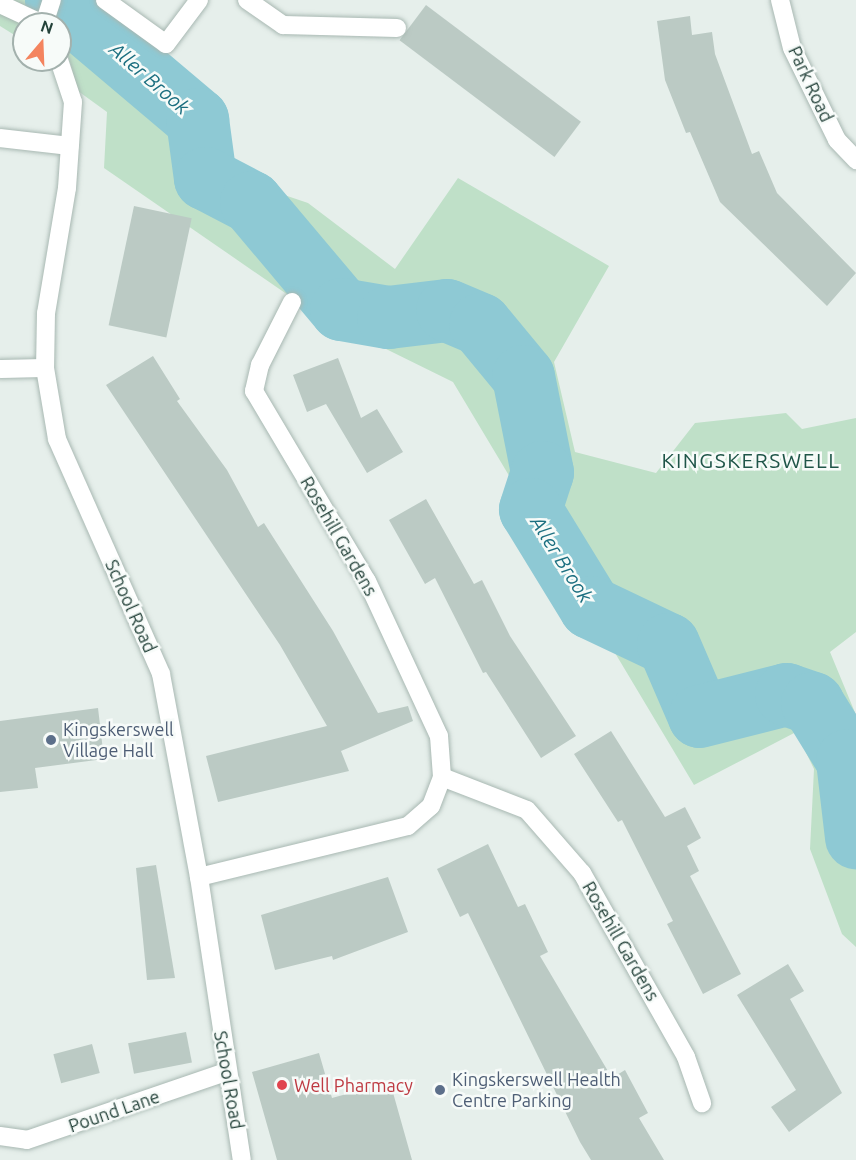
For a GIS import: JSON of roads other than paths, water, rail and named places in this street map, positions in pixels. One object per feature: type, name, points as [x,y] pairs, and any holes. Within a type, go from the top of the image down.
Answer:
[{"type":"street","points":[[105,0],[166,44],[199,0]]},
{"type":"street","points":[[247,0],[283,25],[397,28]]},
{"type":"street","name":"Park Road","points":[[780,0],[792,48],[837,140],[856,160]]},
{"type":"street","points":[[0,4],[17,12]]},
{"type":"street","name":"School Road","points":[[63,72],[74,102],[70,146],[45,314],[45,368],[57,439],[161,674],[199,877],[226,1072],[242,1160]]},
{"type":"street","points":[[0,138],[70,146]]},
{"type":"street","name":"Rosehill Gardens","points":[[199,877],[408,826],[431,806],[442,777],[439,736],[368,581],[254,391],[260,365],[292,302]]},
{"type":"street","points":[[0,369],[45,368]]},
{"type":"street","name":"Rosehill Gardens","points":[[442,777],[527,810],[582,873],[686,1057],[702,1103]]},
{"type":"street","name":"Pound Lane","points":[[0,1136],[27,1140],[226,1072]]},
{"type":"waterway","name":"Aller Brook","points":[[56,0],[197,119],[205,178],[251,202],[341,309],[388,317],[447,310],[480,324],[523,376],[542,472],[530,509],[590,607],[668,644],[699,716],[786,694],[812,703],[847,760],[856,837]]},
{"type":"place","name":"Kingskerswell Village Hall","points":[[51,740]]},
{"type":"place","name":"Well Pharmacy","points":[[282,1085]]},
{"type":"place","name":"Kingskerswell Health Centre Parking","points":[[440,1090]]},
{"type":"district","name":"KINGSKERSWELL","points":[[751,460]]}]
